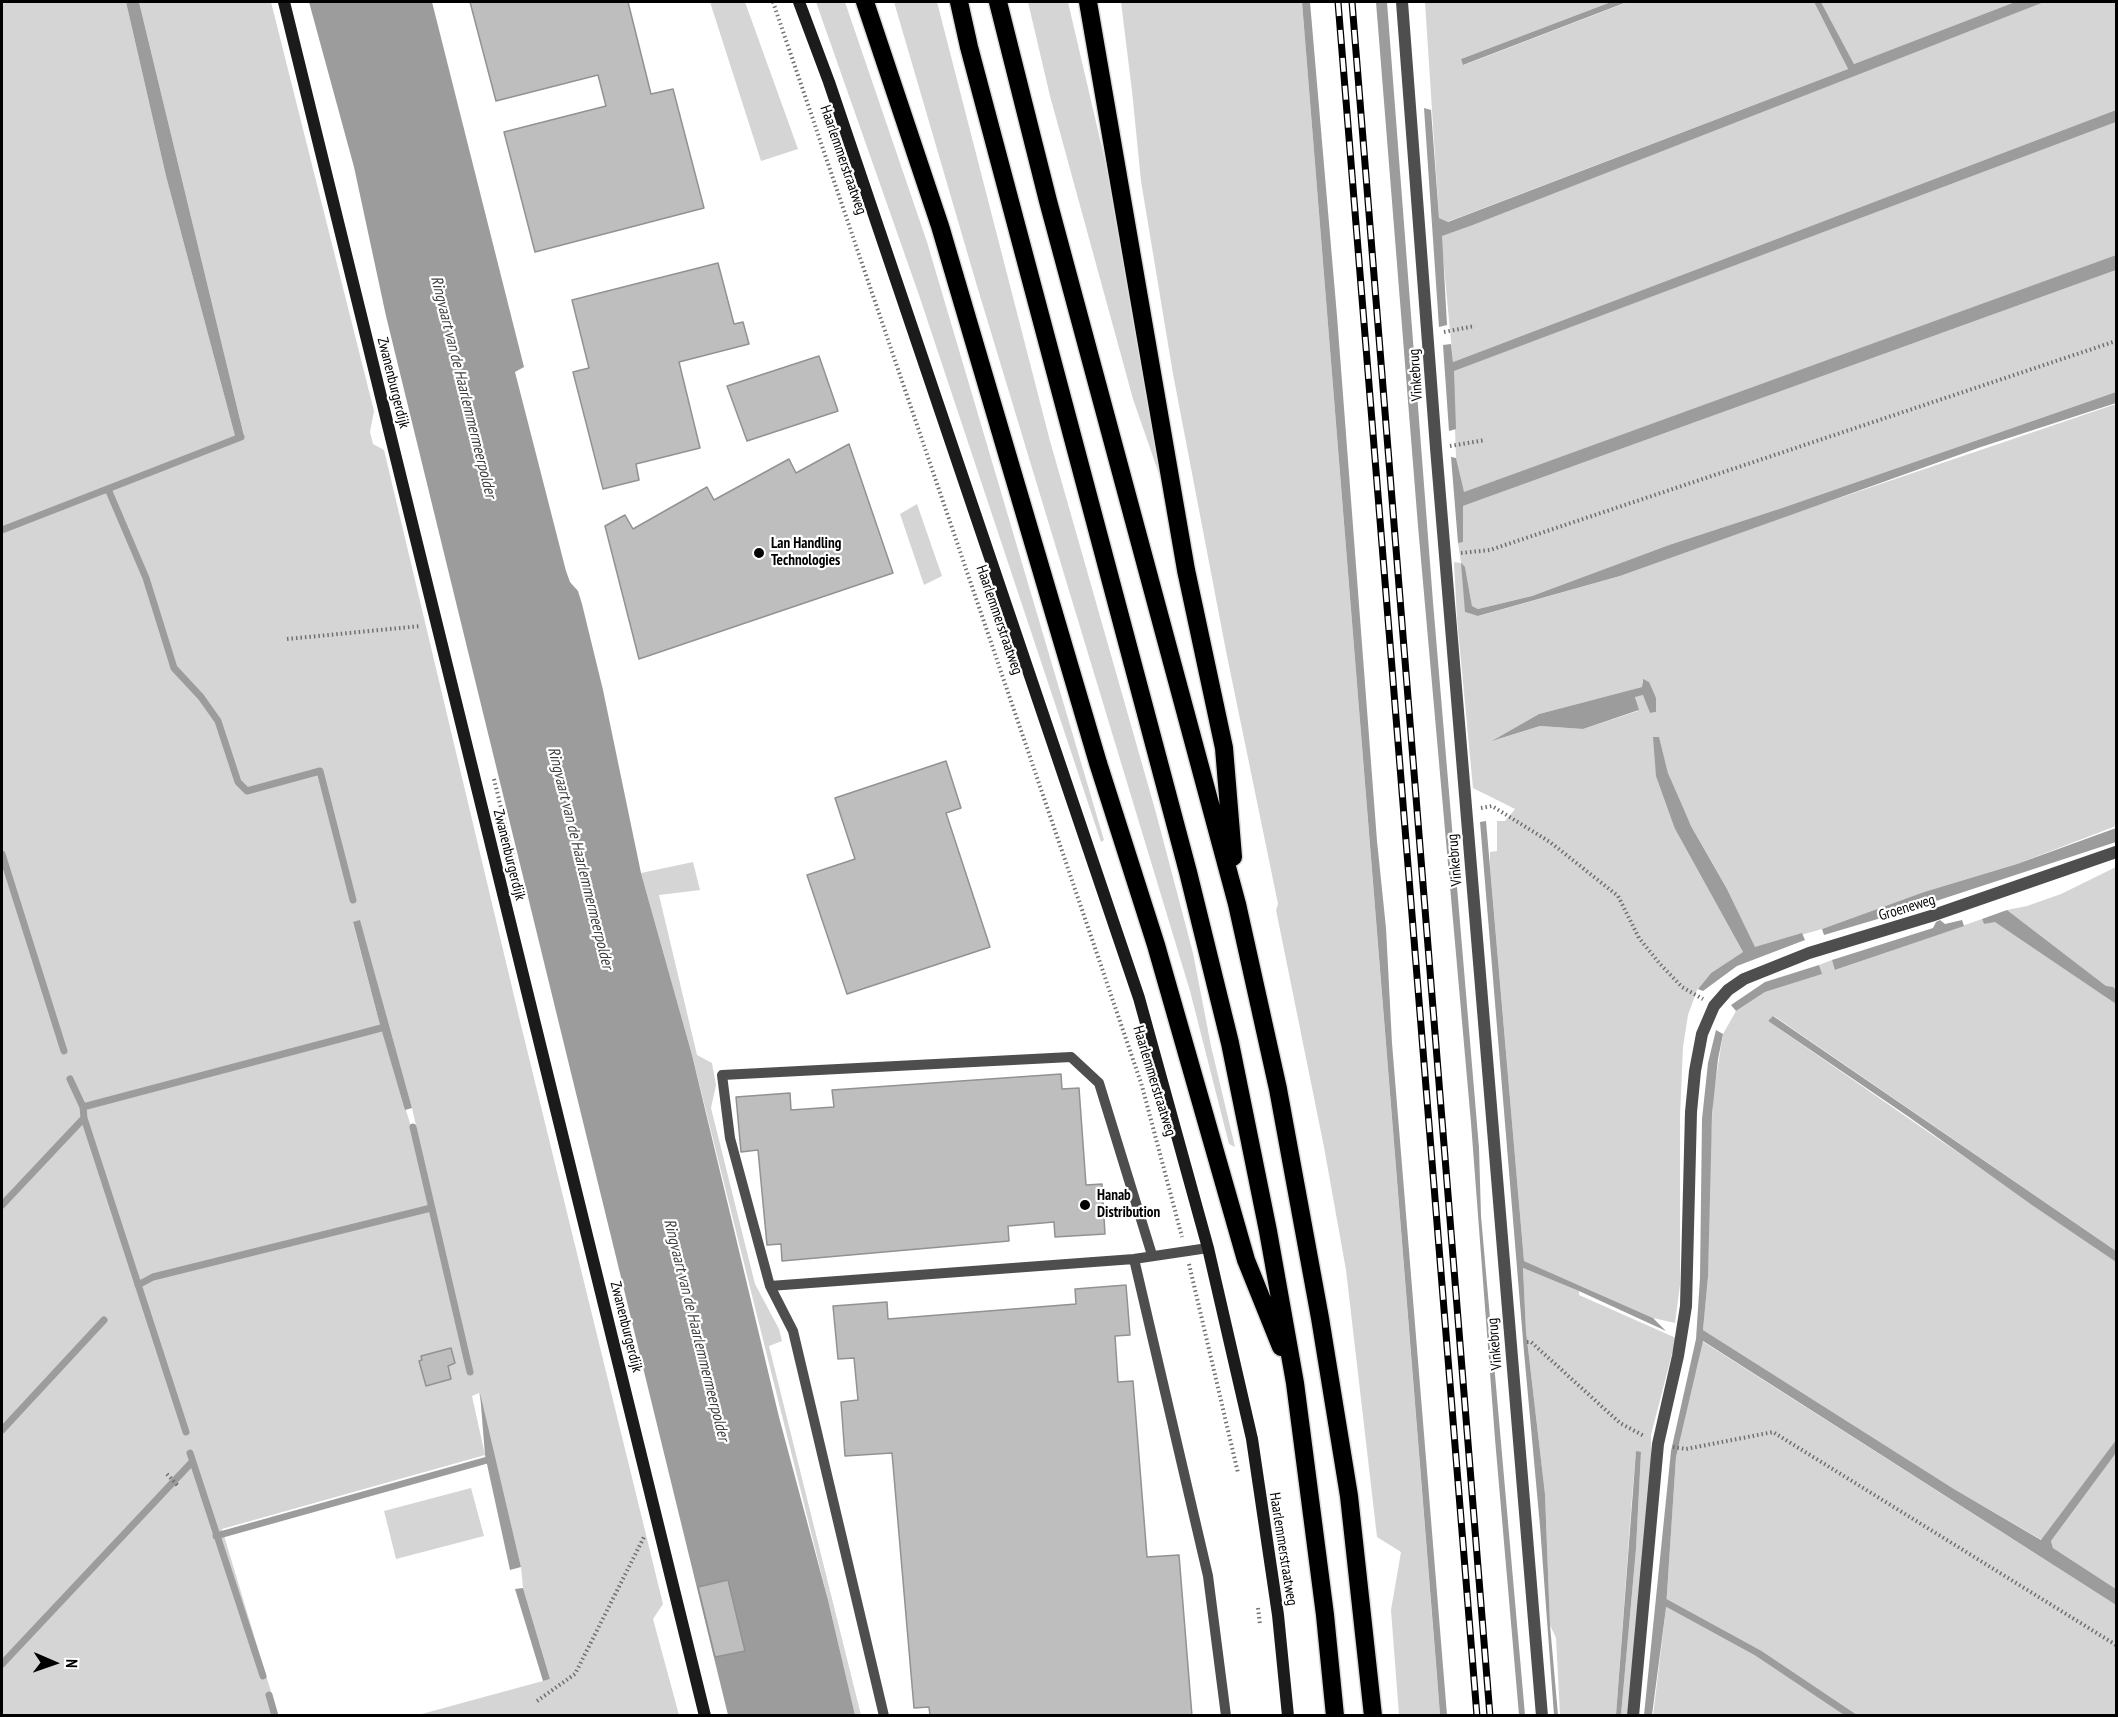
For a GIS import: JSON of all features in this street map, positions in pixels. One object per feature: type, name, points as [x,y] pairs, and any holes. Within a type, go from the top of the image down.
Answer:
[{"type":"highway","points":[[865,2],[950,259],[1098,763],[1156,945],[1246,1260],[1295,1383]]},
{"type":"highway","points":[[959,2],[1176,826],[1230,1043],[1268,1231],[1295,1383],[1325,1615],[1335,1716]]},
{"type":"highway","points":[[998,2],[1048,201],[1237,904],[1278,1089],[1320,1318],[1349,1496],[1373,1716]]},
{"type":"highway","points":[[1088,2],[1186,570],[1224,748],[1237,904]]},
{"type":"main road","name":"Zwanenburgerdijk","points":[[284,2],[705,1716]]},
{"type":"main road","name":"Haarlemmerstraatweg","points":[[799,2],[832,93],[1139,998],[1208,1248],[1252,1439],[1278,1615],[1288,1716]]},
{"type":"street","name":"Vinkebrug","points":[[1402,2],[1444,554],[1542,1716]]},
{"type":"street","name":"Groeneweg","points":[[1714,1006],[1728,990],[1744,979],[1809,953],[1931,916],[2116,852]]},
{"type":"street","points":[[1633,1716],[1658,1444],[1678,1356],[1686,1306],[1691,1112],[1695,1071],[1702,1034],[1714,1006]]},
{"type":"lane","points":[[884,1716],[793,1331],[770,1286],[730,1138],[722,1075],[1071,1058],[1099,1083],[1152,1255]]},
{"type":"lane","points":[[770,1286],[1134,1260],[1152,1255],[1208,1248]]},
{"type":"lane","points":[[1134,1260],[1209,1576],[1226,1716]]},
{"type":"path","name":"Haarlemmerstraatweg","points":[[774,2],[1142,1086],[1186,1251],[1239,1477]]},
{"type":"path","points":[[1428,334],[1475,326]]},
{"type":"path","points":[[1444,554],[1490,550],[2116,341]]},
{"type":"path","points":[[1436,448],[1485,440]]},
{"type":"path","points":[[287,639],[401,629]]},
{"type":"path","points":[[1466,811],[1492,806],[1550,842],[1601,882],[1618,896],[1639,938],[1660,964],[1682,987],[1714,1006]]},
{"type":"path","points":[[1531,1342],[1620,1423]]},
{"type":"path","points":[[1669,1446],[1686,1449],[1773,1432],[2116,1646]]},
{"type":"path","points":[[167,1474],[179,1486]]},
{"type":"path","points":[[537,1701],[575,1674],[648,1530]]},
{"type":"path","points":[[1257,1602],[1260,1625]]},
{"type":"shaded area","points":[[2,2],[126,2],[166,176],[235,436],[243,439],[139,2],[271,2],[374,411],[370,432],[373,444],[384,450],[520,1021],[663,1604],[653,1619],[679,1715],[418,1715],[550,1679],[523,1588],[521,1567],[479,1393],[472,1396],[485,1455],[222,1529],[278,1715],[2,1716]],"holes":[[[360,921],[412,1108],[431,1192],[380,1025],[353,923]]]},
{"type":"shaded area","points":[[710,2],[745,2],[798,149],[761,161]]},
{"type":"shaded area","points":[[816,2],[845,2],[927,242],[1104,840],[1101,842],[919,295]]},
{"type":"shaded area","points":[[894,2],[937,2],[1050,441],[1156,813],[1193,953],[1211,1046],[1235,1147],[1229,1144],[1190,991],[977,286]]},
{"type":"shaded area","points":[[1028,2],[1068,2],[1127,255],[1168,500],[1133,399],[1050,96]]},
{"type":"shaded area","points":[[1121,2],[1302,2],[1440,1715],[1399,1715],[1391,1610],[1401,1552],[1377,1537],[1346,1270],[1324,1147],[1276,910],[1278,904],[1226,651],[1173,374],[1141,181]]},
{"type":"shaded area","points":[[1425,2],[1611,2],[1461,59],[1464,65],[1628,2],[1814,2],[1848,69],[1447,222],[1439,218]]},
{"type":"shaded area","points":[[1821,2],[2015,2],[1854,64]]},
{"type":"shaded area","points":[[2035,2],[2116,2],[2116,110],[1453,362],[1441,236]]},
{"type":"shaded area","points":[[2116,122],[2116,255],[1463,493],[1456,458],[1453,371]]},
{"type":"shaded area","points":[[2116,270],[2116,392],[1669,545],[1532,596],[1478,609],[1472,606],[1465,567],[1465,612],[1479,616],[1620,576],[1792,514],[2116,404],[2116,826],[2017,864],[1924,892],[1822,929],[1755,948],[1727,889],[1682,810],[1668,773],[1659,738],[1675,829],[1743,952],[1711,973],[1697,990],[1688,1015],[1683,1047],[1680,1115],[1680,1285],[1675,1323],[1653,1318],[1524,1261],[1490,866],[1490,852],[1497,851],[1497,821],[1505,821],[1515,809],[1473,788],[1454,562],[1461,563],[1458,543],[1463,541],[1463,506]],"holes":[[[1642,680],[1656,698],[1656,712],[1650,713],[1644,695],[1635,696],[1638,711],[1583,729],[1540,726],[1496,740],[1539,714],[1642,687]]]},
{"type":"shaded area","points":[[917,504],[942,576],[924,585],[900,514]]},
{"type":"shaded area","points":[[693,862],[700,890],[659,895],[697,1055],[712,1063],[716,1085],[711,1108],[755,1284],[779,1329],[782,1341],[769,1346],[861,1715],[855,1715],[692,1055],[641,873]]},
{"type":"shaded area","points":[[2116,867],[2116,994],[2007,910],[2027,906],[2061,894]]},
{"type":"shaded area","points":[[1982,919],[1984,924],[1995,921],[2116,1004],[2116,1251],[1774,1016],[1768,1021],[2116,1262],[2116,1440],[2042,1540],[1954,1489],[1703,1330],[1708,1277],[1713,1097],[1723,1034],[1736,1011],[1765,992],[1821,974],[1819,965],[1832,960],[1836,970]]},
{"type":"shaded area","points":[[1523,1268],[1579,1291],[1579,1295],[1676,1338],[1651,1435],[1651,1471],[1628,1715],[1621,1715],[1636,1549],[1641,1452],[1636,1452],[1616,1715],[1560,1715],[1556,1638],[1550,1625],[1545,1494],[1526,1331]]},
{"type":"shaded area","points":[[1702,1341],[2116,1605],[2116,1715],[1653,1716],[1666,1608],[1676,1457]]},
{"type":"shaded area","points":[[2116,1453],[2116,1589],[2053,1548],[2051,1541]]},
{"type":"shaded area","points":[[471,1488],[484,1536],[396,1559],[384,1511]]},
{"type":"water","points":[[126,2],[139,2],[244,436],[243,440],[235,436],[166,176]]},
{"type":"water","name":"Ringvaart van de Haarlemmermeerpolder","points":[[309,2],[432,2],[524,367],[515,372],[566,571],[570,582],[578,591],[582,604],[603,690],[641,873],[692,1055],[779,1417],[828,1600],[855,1715],[728,1715],[386,316],[354,167]]},
{"type":"water","points":[[1302,2],[1310,2],[1337,316],[1377,841],[1386,928],[1392,1043],[1447,1715],[1440,1715]]},
{"type":"water","points":[[1376,2],[1387,2],[1433,602],[1479,1148],[1481,1216],[1525,1715],[1519,1715]]},
{"type":"water","points":[[1611,2],[1627,2],[1463,65],[1461,59]]},
{"type":"water","points":[[1814,2],[1821,2],[1854,64],[2015,2],[2044,2],[1442,236],[1447,325],[1439,327],[1424,108],[1431,110],[1439,218],[1448,222],[1848,69]]},
{"type":"water","points":[[2116,110],[2116,122],[1454,371],[1456,429],[1449,431],[1443,345],[1451,344],[1453,362]]},
{"type":"water","points":[[2116,255],[2116,270],[1463,506],[1463,542],[1458,543],[1451,457],[1456,458],[1464,492]]},
{"type":"water","points":[[2116,392],[2116,403],[1981,447],[1620,576],[1478,616],[1465,612],[1461,563],[1465,567],[1472,606],[1478,609],[1532,596],[1669,545]]},
{"type":"water","points":[[1643,679],[1649,682],[1656,698],[1656,712],[1650,713],[1643,695],[1635,697],[1639,710],[1583,729],[1540,726],[1492,741],[1539,714],[1642,687]]},
{"type":"water","points":[[1653,737],[1659,737],[1668,773],[1691,826],[1727,889],[1755,947],[1802,933],[1805,940],[1737,966],[1703,991],[1698,989],[1711,973],[1743,952],[1675,829],[1656,776]]},
{"type":"water","points":[[1486,821],[1524,1261],[1653,1318],[1666,1331],[1523,1268],[1526,1331],[1545,1494],[1550,1625],[1558,1715],[1554,1715],[1480,822]]},
{"type":"water","points":[[2116,828],[2116,842],[1936,901],[1932,908],[1928,904],[1824,935],[1822,929],[1924,892],[2017,864]]},
{"type":"water","points":[[2007,910],[2106,986],[2113,987],[2116,990],[2116,1004],[1995,922],[1984,924],[1982,919]]},
{"type":"water","points":[[360,920],[412,1108],[405,1110],[353,922]]},
{"type":"water","points":[[1940,920],[1945,924],[1962,920],[1964,926],[1835,970],[1832,960],[1933,928]]},
{"type":"water","points":[[1819,965],[1822,974],[1765,992],[1736,1011],[1731,1005],[1765,982]]},
{"type":"water","points":[[1773,1016],[2116,1251],[2116,1262],[1768,1021]]},
{"type":"water","points":[[1716,1030],[1723,1034],[1712,1114],[1708,1277],[1703,1330],[1954,1489],[2041,1540],[2116,1440],[2116,1453],[2051,1541],[2053,1548],[2116,1589],[2116,1605],[1703,1341],[1676,1457],[1666,1608],[1652,1715],[1644,1715],[1671,1451],[1696,1339],[1700,1278],[1702,1119],[1708,1063]]},
{"type":"water","points":[[480,1393],[521,1567],[510,1570],[485,1455]]},
{"type":"water","points":[[1636,1451],[1641,1452],[1636,1549],[1621,1715],[1616,1715]]},
{"type":"water","points":[[523,1588],[550,1679],[543,1681],[515,1589]]},
{"type":"building","points":[[470,2],[628,2],[651,94],[673,89],[704,208],[535,252],[504,132],[606,106],[598,75],[496,101]]},
{"type":"building","points":[[718,263],[734,324],[743,322],[749,344],[679,362],[700,448],[636,464],[639,480],[603,489],[573,372],[589,368],[572,300]]},
{"type":"building","points":[[819,356],[838,411],[747,441],[727,386]]},
{"type":"building","points":[[849,444],[893,573],[639,659],[605,526],[625,515],[633,529],[707,487],[714,500],[789,459],[796,473]]},
{"type":"building","points":[[946,761],[961,808],[946,813],[990,947],[847,994],[807,875],[855,859],[835,798]]},
{"type":"building","points":[[1061,1074],[1062,1089],[1079,1088],[1086,1185],[1102,1184],[1105,1234],[1055,1237],[1054,1222],[1008,1226],[1009,1241],[782,1261],[781,1244],[767,1245],[758,1150],[741,1152],[736,1097],[790,1093],[791,1110],[834,1107],[832,1090]]},
{"type":"building","points":[[1126,1285],[1130,1335],[1115,1336],[1118,1382],[1133,1381],[1147,1557],[1179,1555],[1192,1716],[930,1716],[929,1707],[914,1708],[892,1453],[845,1456],[841,1402],[858,1400],[854,1358],[838,1359],[833,1306],[887,1302],[888,1319],[1076,1304],[1075,1289]]},
{"type":"building","points":[[451,1348],[455,1363],[448,1366],[451,1379],[426,1386],[419,1361],[422,1360],[421,1356]]},
{"type":"building","points":[[728,1580],[745,1651],[715,1657],[698,1587]]},
{"type":"waterway","points":[[2,530],[241,437]]},
{"type":"waterway","points":[[108,489],[146,578],[174,668],[201,697],[218,721],[238,782],[247,791],[320,771],[353,900]]},
{"type":"waterway","points":[[2,854],[64,1051]]},
{"type":"waterway","points":[[83,1107],[385,1027]]},
{"type":"waterway","points":[[70,1079],[83,1107],[84,1118],[186,1432]]},
{"type":"waterway","points":[[2,1205],[84,1118]]},
{"type":"waterway","points":[[413,1127],[470,1372]]},
{"type":"waterway","points":[[138,1285],[153,1277],[431,1208]]},
{"type":"waterway","points":[[2,1430],[104,1320]]},
{"type":"waterway","points":[[190,1453],[263,1676]]},
{"type":"waterway","points":[[216,1536],[491,1459]]},
{"type":"waterway","points":[[2,1664],[192,1462]]},
{"type":"waterway","points":[[1661,1600],[1758,1653],[1852,1716]]},
{"type":"waterway","points":[[269,1695],[275,1716]]},
{"type":"railway","points":[[1338,2],[1477,1716]]},
{"type":"railway","points":[[1352,2],[1490,1716]]},
{"type":"place","name":"Lan Handling Technologies","points":[[759,553]]},
{"type":"place","name":"Hanab Distribution","points":[[1085,1205]]}]
